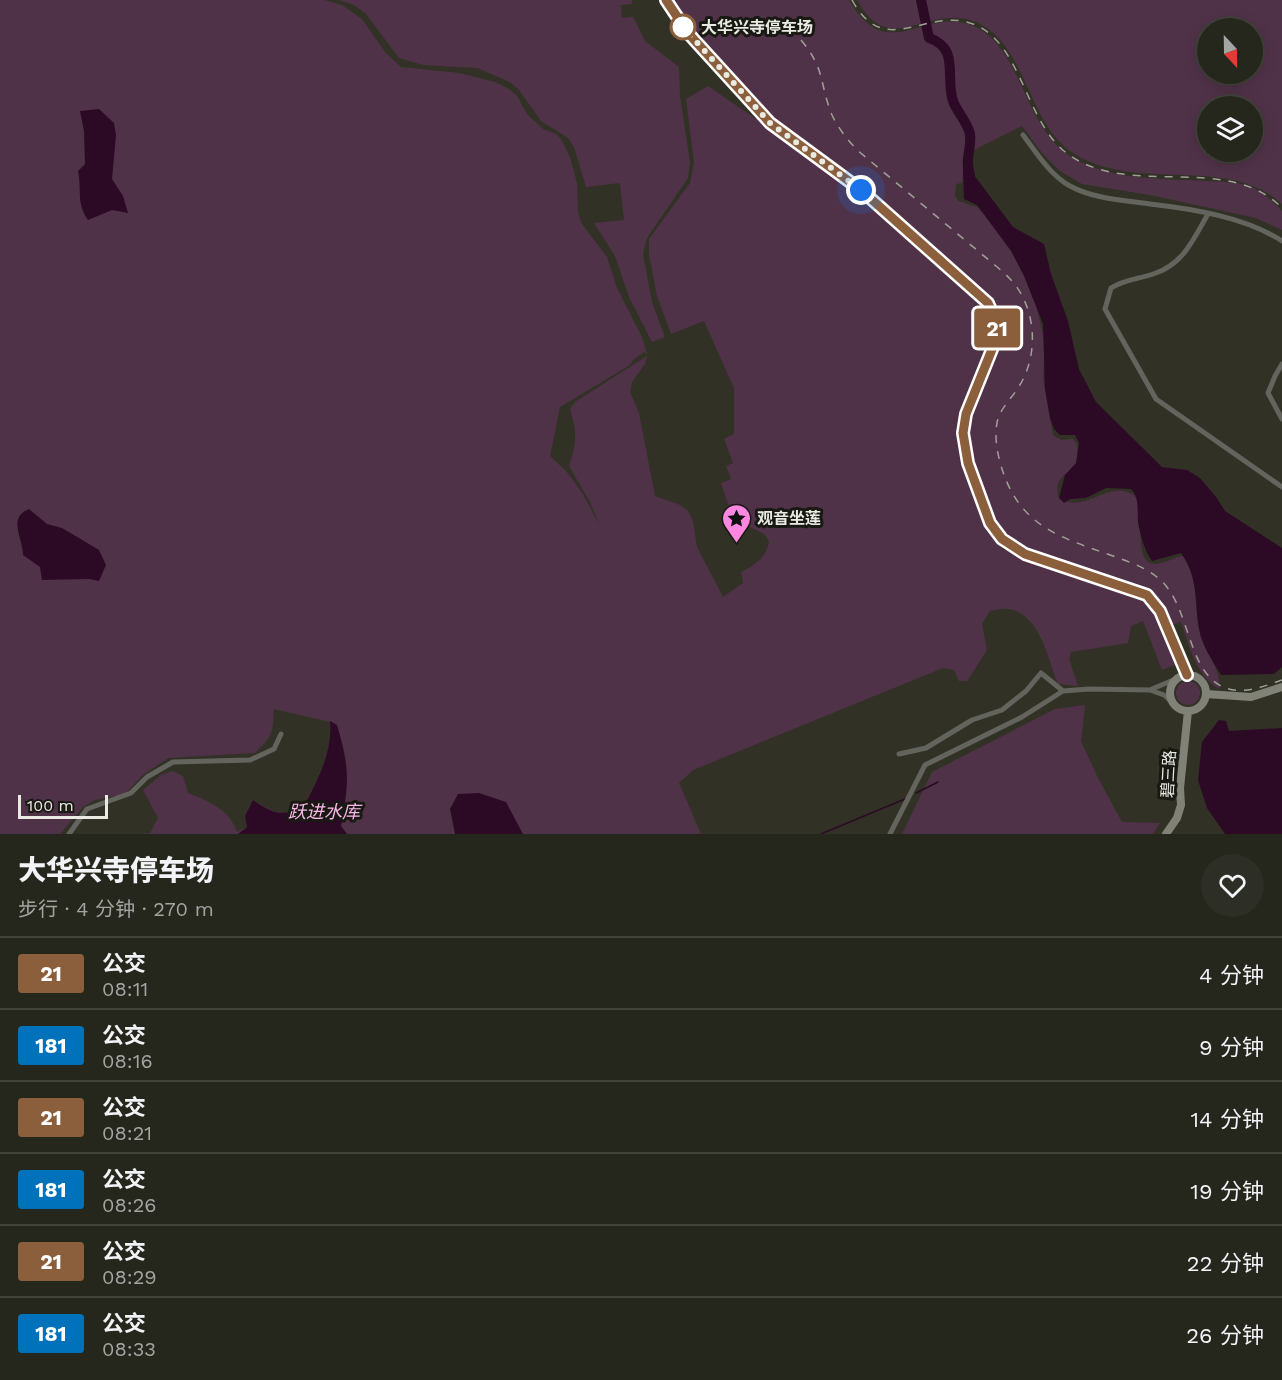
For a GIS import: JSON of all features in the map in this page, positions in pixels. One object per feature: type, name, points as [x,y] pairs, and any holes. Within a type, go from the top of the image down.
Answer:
[{"type":"main road","points":[[666,0],[688,33],[770,123],[861,190],[988,303],[996,321],[997,337],[966,414],[963,433],[968,463],[990,523],[1002,539],[1025,554],[1147,595],[1160,611],[1187,675]]},
{"type":"main road","points":[[1187,675],[1199,679],[1205,686],[1206,694],[1201,706],[1188,711],[1180,709],[1173,703],[1170,690],[1178,678],[1187,675]]},
{"type":"main road","points":[[1206,694],[1251,697],[1282,687]]},
{"type":"main road","name":"碧三路","points":[[1166,834],[1177,818],[1181,805],[1180,788],[1188,711]]},
{"type":"street","points":[[1023,135],[1050,169],[1069,185],[1103,198],[1183,208],[1208,214],[1270,233],[1282,241]]},
{"type":"street","points":[[1208,214],[1182,258],[1157,273],[1121,281],[1111,288],[1105,309],[1156,399],[1282,487]]},
{"type":"street","points":[[1282,364],[1268,393],[1282,418]]},
{"type":"street","points":[[899,754],[926,748],[972,720],[1002,710],[1026,692],[1041,672],[1063,692]]},
{"type":"street","points":[[1150,690],[1178,678]]},
{"type":"street","points":[[890,834],[925,765],[1022,717],[1063,692],[1089,688],[1150,690],[1164,695],[1173,703]]},
{"type":"street","points":[[69,834],[87,809],[130,793],[147,777],[173,762],[250,760],[274,748],[280,735]]},
{"type":"shaded area","points":[[0,0],[324,0],[342,5],[362,19],[385,52],[401,67],[459,73],[495,82],[509,89],[517,96],[527,114],[543,129],[556,134],[561,139],[570,157],[577,183],[578,213],[582,224],[607,257],[617,288],[642,337],[647,354],[644,352],[630,365],[560,407],[550,456],[566,471],[583,494],[600,526],[590,502],[569,466],[575,438],[570,409],[575,402],[647,356],[645,364],[632,382],[630,392],[639,413],[655,496],[680,505],[688,511],[693,521],[697,547],[723,597],[743,583],[741,572],[760,560],[769,541],[764,534],[733,518],[721,483],[731,479],[726,466],[733,463],[724,439],[734,434],[734,388],[704,321],[671,334],[657,296],[649,255],[649,239],[690,183],[694,162],[686,99],[708,86],[841,179],[958,277],[976,295],[988,316],[990,336],[983,361],[969,393],[960,435],[966,474],[992,531],[1003,550],[1010,549],[1143,597],[1158,619],[1177,664],[1162,670],[1143,621],[1131,626],[1128,643],[1071,652],[1069,659],[1078,686],[1058,684],[1041,639],[1028,619],[1009,609],[990,611],[982,624],[987,650],[967,681],[959,681],[954,670],[943,668],[693,770],[679,783],[701,834],[139,834],[150,833],[158,818],[143,790],[161,775],[173,771],[183,776],[188,793],[218,807],[229,817],[237,832],[247,827],[245,816],[253,800],[282,813],[303,808],[326,755],[330,722],[274,709],[271,733],[255,753],[168,758],[143,775],[125,794],[95,800],[83,807],[60,834],[0,834]]},
{"type":"shaded area","points":[[339,0],[632,0],[632,4],[621,5],[622,18],[633,17],[645,41],[679,67],[680,96],[690,163],[688,178],[647,238],[643,254],[652,302],[665,337],[652,342],[629,297],[615,256],[594,223],[624,220],[620,183],[586,187],[574,147],[568,138],[541,121],[519,90],[510,82],[477,68],[423,65],[399,58],[366,14],[354,5]]},
{"type":"shaded area","points":[[674,0],[849,0],[863,20],[877,30],[892,33],[936,23],[953,22],[971,25],[987,34],[1000,48],[1040,123],[1052,140],[1067,154],[1082,163],[1116,174],[1242,184],[1258,190],[1282,211],[1282,230],[1256,218],[1150,195],[1082,184],[1060,171],[1042,153],[1022,126],[964,155],[962,183],[956,184],[955,195],[958,201],[977,207],[994,224],[1016,257],[1035,300],[1045,344],[1043,379],[1053,435],[1061,440],[1073,439],[1077,444],[1078,464],[1059,481],[1058,497],[1067,502],[1077,503],[1113,491],[1132,494],[1140,509],[1141,544],[1147,561],[1158,564],[1182,556],[1193,571],[1202,627],[1218,677],[1219,689],[1204,676],[1199,668],[1181,622],[1170,625],[1153,595],[1143,588],[1019,545],[1006,535],[989,508],[971,450],[969,435],[972,412],[998,342],[991,303],[983,293],[868,190],[768,118],[698,35]]},
{"type":"shaded area","points":[[857,0],[1282,0],[1282,204],[1260,189],[1235,180],[1208,176],[1122,171],[1095,164],[1070,151],[1055,137],[1044,120],[1003,43],[988,29],[970,20],[953,18],[908,27],[882,26],[869,17]]},
{"type":"shaded area","points":[[1188,681],[1197,684],[1200,693],[1197,702],[1188,705],[1179,702],[1176,693],[1179,684]]},
{"type":"shaded area","points":[[1085,705],[1081,741],[1098,778],[1122,822],[1160,823],[1153,834],[902,834],[932,772],[1055,709]]},
{"type":"water","points":[[99,109],[114,123],[116,135],[112,179],[123,196],[128,213],[112,210],[88,220],[82,208],[78,171],[85,164],[84,131],[80,111]]},
{"type":"water","points":[[972,154],[974,175],[1013,227],[1044,244],[1051,274],[1068,321],[1079,369],[1096,402],[1162,467],[1187,470],[1200,478],[1225,511],[1282,548],[1282,667],[1274,674],[1221,675],[1200,635],[1195,590],[1187,563],[1181,553],[1152,561],[1142,538],[1138,523],[1137,501],[1131,489],[1106,488],[1086,498],[1070,499],[1064,503],[1059,498],[1065,475],[1076,463],[1079,443],[1075,435],[1060,435],[1054,429],[1050,418],[1045,389],[1043,324],[1024,276],[1011,251],[977,205],[964,199],[963,168]]},
{"type":"water","points":[[29,509],[47,524],[62,528],[99,550],[106,565],[99,581],[89,579],[42,580],[40,567],[23,555],[18,529],[19,518]]},
{"type":"water","points":[[1219,720],[1226,721],[1229,731],[1282,728],[1282,834],[1225,834],[1207,808],[1198,780],[1202,742]]},
{"type":"water","name":"跃进水库","points":[[330,721],[337,725],[346,765],[347,786],[341,826],[347,834],[238,834],[247,827],[245,816],[253,800],[266,808],[282,813],[303,808],[326,755]]},
{"type":"water","points":[[479,793],[506,802],[523,834],[455,834],[450,809],[458,794]]},
{"type":"waterway","points":[[921,0],[929,38],[939,43],[948,56],[953,101],[969,130],[968,170],[970,175]]},
{"type":"waterway","points":[[916,793],[938,782]]},
{"type":"waterway","points":[[821,834],[905,799]]},
{"type":"railway","points":[[852,0],[865,18],[878,27],[892,30],[956,20],[973,24],[989,33],[1013,64],[1040,120],[1051,137],[1064,151],[1088,165],[1116,173],[1205,178],[1233,182],[1259,191],[1282,208]]},
{"type":"railway","points":[[801,40],[815,60],[832,115],[850,142],[1004,273],[1023,297],[1031,323],[1032,350],[1025,376],[998,418],[996,429],[998,454],[1003,472],[1011,491],[1021,506],[1046,528],[1061,536],[1137,565],[1158,578],[1176,603],[1201,665],[1221,686],[1244,690],[1259,688],[1282,680]]},
{"type":"bus line","name":"21","points":[[666,0],[688,33],[776,129],[861,190],[988,303],[996,321],[996,344],[966,414],[963,443],[990,523],[1002,539],[1025,554],[1147,595],[1160,611],[1187,675]]},
{"type":"place","name":"大华兴寺停车场","points":[[683,27]]},
{"type":"place","name":"观音坐莲","points":[[736,544]]},
{"type":"route","points":[[683,27],[776,129],[861,190]]}]
